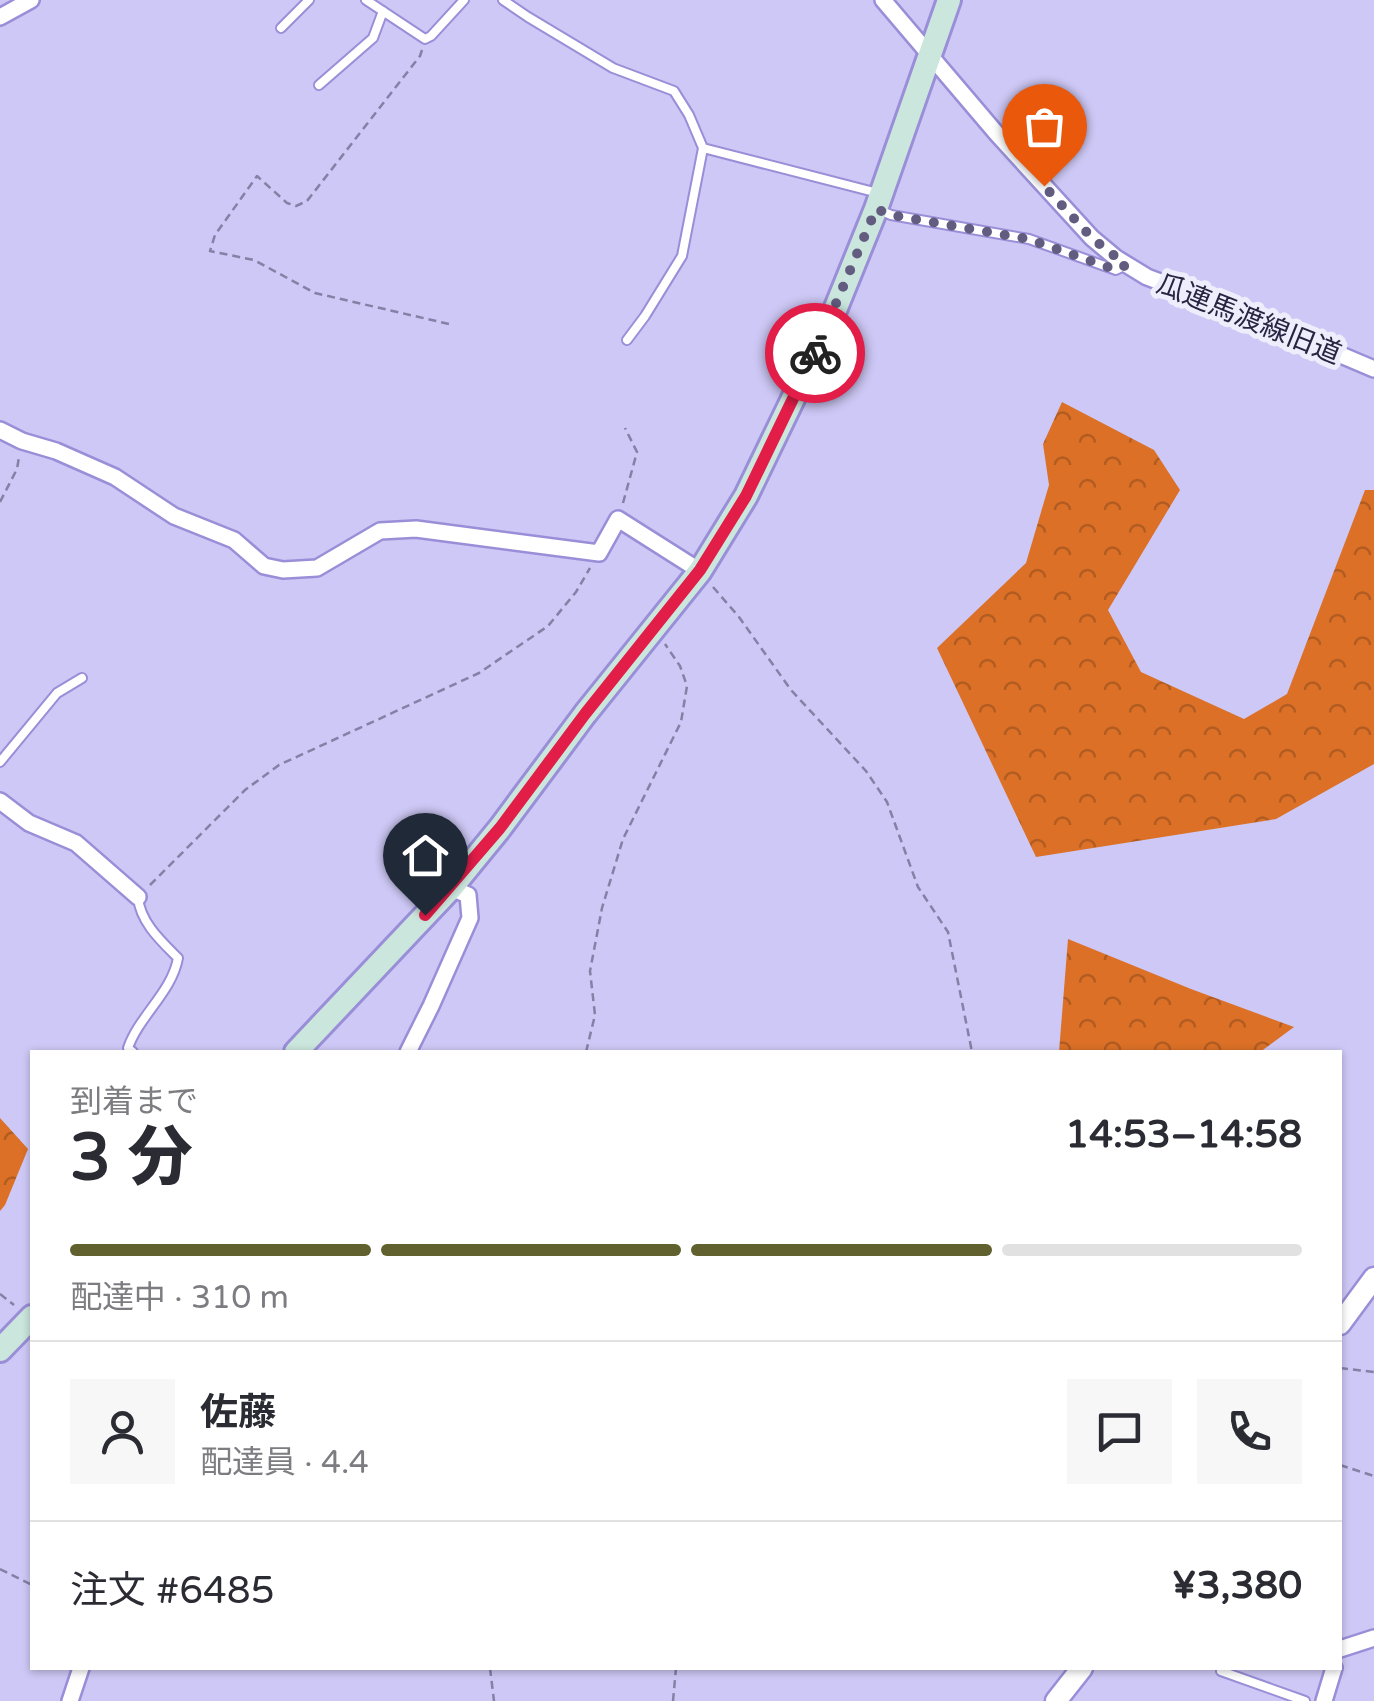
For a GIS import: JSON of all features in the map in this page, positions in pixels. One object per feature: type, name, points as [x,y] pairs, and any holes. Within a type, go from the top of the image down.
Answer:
[{"type":"main road","points":[[298,1050],[450,888],[500,828],[700,570],[746,496],[831,320],[879,201],[949,0]]},
{"type":"main road","points":[[0,1350],[30,1319]]},
{"type":"street","points":[[0,17],[31,0]]},
{"type":"street","name":"瓜連馬渡線旧道","points":[[884,0],[997,134],[1092,238],[1126,265],[1374,370]]},
{"type":"street","points":[[0,430],[115,477],[174,516],[234,540],[264,566],[283,570],[317,568],[380,531],[416,530],[599,552],[618,519],[700,570]]},
{"type":"street","points":[[0,801],[29,823],[76,843],[138,897]]},
{"type":"street","points":[[409,1050],[470,918],[468,895],[450,888]]},
{"type":"street","points":[[1342,1321],[1374,1278]]},
{"type":"street","points":[[1342,1648],[1374,1638]]},
{"type":"street","points":[[70,1701],[81,1670]]},
{"type":"street","points":[[1056,1701],[1080,1670]]},
{"type":"street","points":[[1324,1701],[1333,1670]]},
{"type":"lane","points":[[282,28],[309,0]]},
{"type":"lane","points":[[366,0],[425,38],[464,0]]},
{"type":"lane","points":[[503,0],[613,68],[674,90],[690,115],[703,148],[682,256],[627,340]]},
{"type":"lane","points":[[319,86],[372,38],[383,12]]},
{"type":"lane","points":[[703,148],[879,201],[891,215],[1028,239],[1106,268],[1116,270],[1126,265]]},
{"type":"lane","points":[[0,762],[57,693],[82,678]]},
{"type":"lane","points":[[130,1050],[134,1031],[163,990],[178,958],[158,939],[139,908],[138,897]]},
{"type":"lane","points":[[1221,1671],[1305,1701]]},
{"type":"path","points":[[425,38],[420,56],[306,201],[296,206],[286,203],[257,176],[210,251],[254,260],[315,293],[448,324]]},
{"type":"path","points":[[618,519],[637,452],[625,428]]},
{"type":"path","points":[[0,502],[18,469],[22,441]]},
{"type":"path","points":[[138,897],[245,790],[280,765],[480,673],[548,626],[576,592],[599,552]]},
{"type":"path","points":[[700,570],[791,690],[866,771],[888,802],[918,887],[948,932],[972,1050]]},
{"type":"path","points":[[587,1050],[596,1015],[590,971],[602,908],[623,839],[681,722],[687,686],[680,666],[654,628]]},
{"type":"path","points":[[1342,1368],[1374,1372]]},
{"type":"path","points":[[1342,1466],[1374,1476]]},
{"type":"path","points":[[0,1570],[30,1584]]},
{"type":"path","points":[[490,1670],[494,1701]]},
{"type":"path","points":[[674,1701],[676,1670]]},
{"type":"green space","points":[[1062,402],[1154,450],[1180,490],[1108,610],[1141,672],[1244,719],[1287,694],[1365,490],[1374,490],[1374,764],[1276,819],[1036,857],[937,648],[1026,563],[1049,485],[1043,444]]},
{"type":"green space","points":[[1068,939],[1294,1027],[1263,1050],[1059,1050]]},
{"type":"green space","points":[[0,1118],[28,1149],[0,1211]]},
{"type":"way so far","points":[[815,353],[876,209],[1028,239],[1106,268],[1116,270],[1126,265],[1092,238],[1044,186]]},
{"type":"route","points":[[425,915],[500,828],[700,570],[746,496],[815,353]]}]
